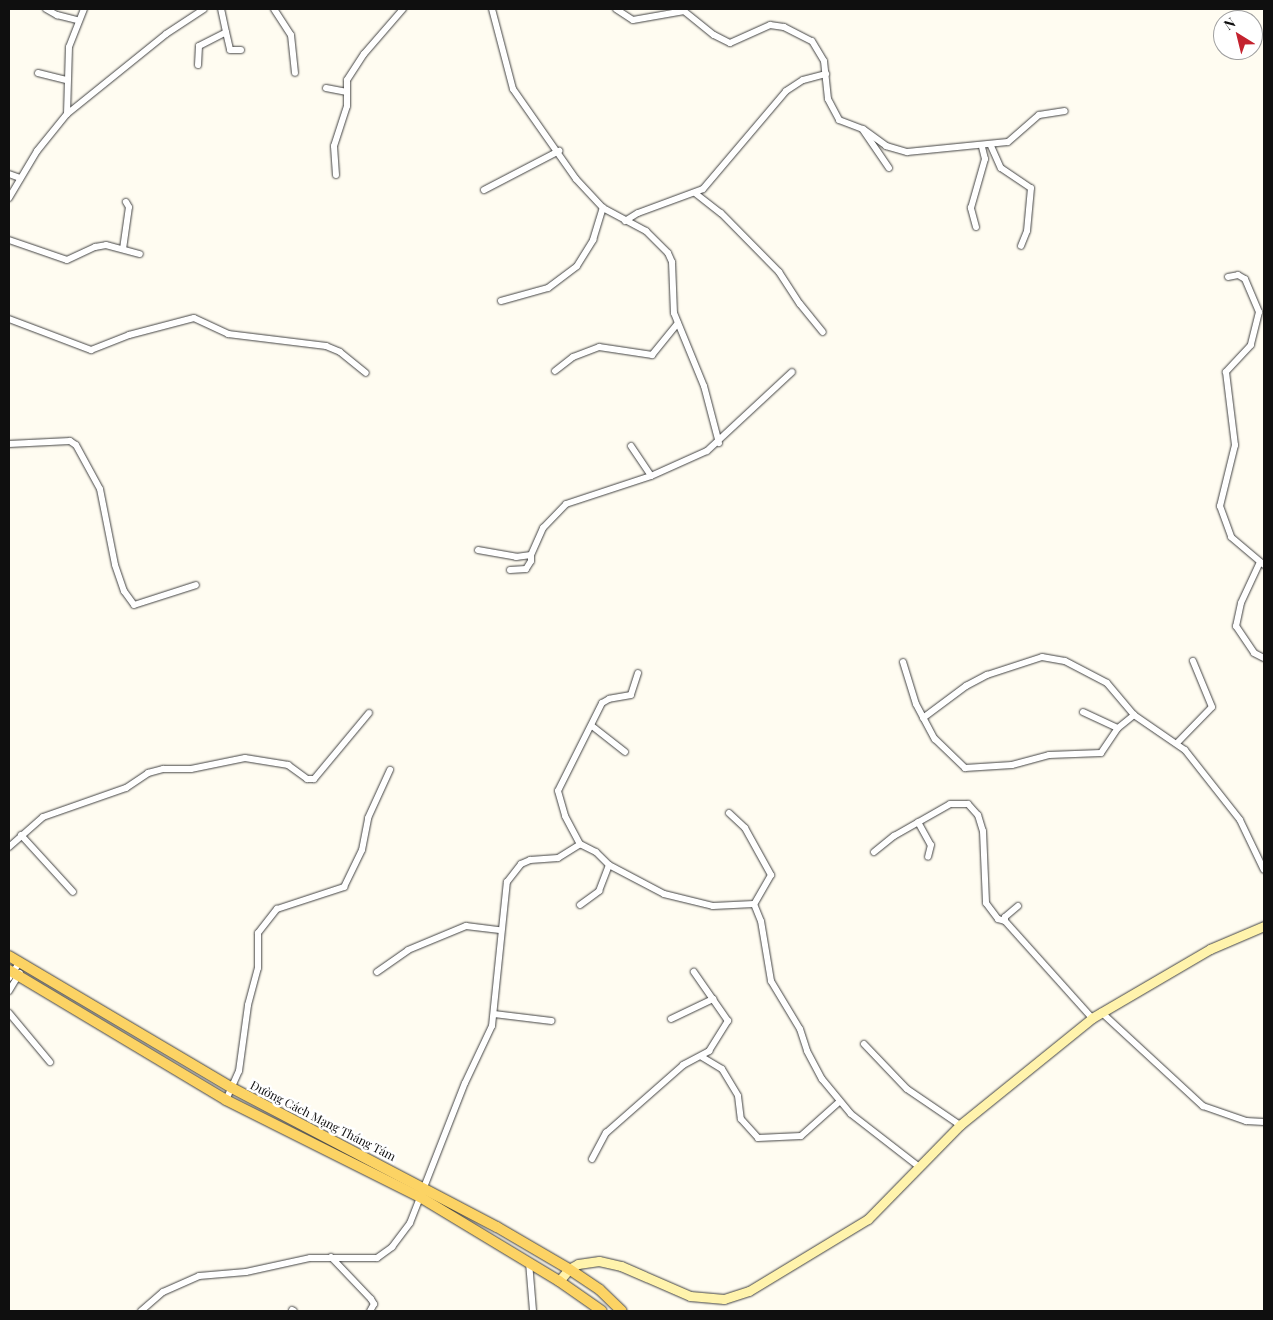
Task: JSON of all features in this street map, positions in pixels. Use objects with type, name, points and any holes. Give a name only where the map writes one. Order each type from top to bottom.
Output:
[{"type":"main road","points":[[559,1281],[569,1269],[578,1264],[599,1261],[621,1266],[690,1296],[732,1297],[749,1291],[856,1227],[891,1198],[918,1166],[960,1125],[1092,1018],[1210,949],[1264,926]]},
{"type":"main road","name":"Đường Cách Mạng Tháng Tám","points":[[9,956],[232,1088],[424,1186],[569,1269],[600,1290],[622,1311]]},
{"type":"main road","name":"Đường Cách Mạng Tháng Tám","points":[[12,974],[226,1100],[420,1197],[529,1262],[602,1311]]},
{"type":"main road","points":[[147,1054],[154,1042]]},
{"type":"street","points":[[46,9],[57,15],[77,20]]},
{"type":"street","points":[[67,114],[66,80],[69,47],[77,20],[84,9]]},
{"type":"street","points":[[9,198],[20,178],[67,114],[166,34],[204,9]]},
{"type":"street","points":[[221,9],[230,50],[241,50]]},
{"type":"street","points":[[274,9],[291,34],[295,73]]},
{"type":"street","points":[[336,174],[334,146],[345,115],[346,92],[351,71],[402,9]]},
{"type":"street","points":[[492,9],[510,84],[560,151],[576,179],[603,208],[625,222],[646,231],[668,253],[672,262],[673,306],[704,386],[719,443]]},
{"type":"street","points":[[616,9],[633,20],[684,11],[714,35],[730,43],[770,24],[784,27],[816,45],[826,74],[828,99],[834,114],[845,124],[863,129],[886,146],[907,152],[991,146],[1014,140],[1039,115],[1065,111]]},
{"type":"street","points":[[198,66],[199,46],[226,32]]},
{"type":"street","points":[[38,73],[66,80]]},
{"type":"street","points":[[625,222],[670,199],[695,193],[703,189],[786,91],[803,80],[826,74]]},
{"type":"street","points":[[326,88],[346,92]]},
{"type":"street","points":[[863,129],[889,168]]},
{"type":"street","points":[[991,146],[1000,168],[1031,188],[1027,231],[1021,246]]},
{"type":"street","points":[[976,227],[971,208],[985,159],[982,147]]},
{"type":"street","points":[[484,190],[560,151]]},
{"type":"street","points":[[9,174],[20,178]]},
{"type":"street","points":[[695,193],[721,213],[779,272],[800,304],[823,332]]},
{"type":"street","points":[[123,248],[129,207],[126,202]]},
{"type":"street","points":[[501,301],[530,294],[563,278],[577,266],[593,240],[603,208]]},
{"type":"street","points":[[9,240],[67,260],[96,247],[123,248],[140,254]]},
{"type":"street","points":[[1228,277],[1238,275],[1245,278],[1262,313],[1251,345],[1226,372],[1235,445],[1220,506],[1230,537],[1262,564],[1241,603],[1236,626],[1254,653],[1264,658]]},
{"type":"street","points":[[9,319],[91,350],[129,335],[194,318],[228,334],[326,346],[340,352],[366,373]]},
{"type":"street","points":[[555,371],[573,357],[599,347],[652,355],[678,323]]},
{"type":"street","points":[[510,570],[526,569],[531,561],[531,555],[543,528],[566,504],[652,476],[719,443],[792,372]]},
{"type":"street","points":[[9,444],[70,441],[76,445],[100,490],[115,565],[124,591],[134,605],[196,585]]},
{"type":"street","points":[[631,446],[652,476]]},
{"type":"street","points":[[478,550],[516,557],[531,555]]},
{"type":"street","points":[[923,718],[966,686],[986,675],[1050,657],[1107,682],[1134,715],[1177,743],[1240,820],[1264,870]]},
{"type":"street","points":[[903,662],[923,718],[941,748],[958,765],[973,770],[1012,765],[1049,755],[1101,753],[1118,728],[1134,715]]},
{"type":"street","points":[[1177,743],[1212,707],[1193,662]]},
{"type":"street","points":[[638,672],[631,695],[606,700],[558,791],[565,816],[580,844],[596,852],[609,865],[664,894],[713,906],[754,904]]},
{"type":"street","points":[[1083,712],[1118,728]]},
{"type":"street","points":[[9,846],[42,817],[126,788],[148,773],[163,769],[191,769],[245,758],[288,765],[307,779],[314,779],[369,713]]},
{"type":"street","points":[[592,726],[625,752]]},
{"type":"street","points":[[226,1100],[239,1071],[248,1005],[258,968],[258,933],[276,909],[344,887],[362,850],[368,818],[390,770]]},
{"type":"street","points":[[874,852],[918,822],[950,804],[959,802],[972,808],[981,820],[986,848],[986,902],[998,919],[1005,921],[1092,1018]]},
{"type":"street","points":[[729,813],[744,828],[771,875],[754,904]]},
{"type":"street","points":[[918,822],[932,845],[928,857]]},
{"type":"street","points":[[21,835],[73,892]]},
{"type":"street","points":[[141,1311],[163,1292],[199,1276],[246,1272],[310,1258],[368,1259],[386,1252],[404,1234],[494,1014],[500,930],[507,882],[512,872],[530,860],[558,858],[580,844]]},
{"type":"street","points":[[580,905],[599,891],[609,865]]},
{"type":"street","points":[[754,904],[761,921],[770,981],[800,1029],[813,1064],[839,1102],[918,1166]]},
{"type":"street","points":[[1005,921],[1005,917],[1018,906]]},
{"type":"street","points":[[377,972],[408,950],[466,926],[500,930]]},
{"type":"street","points":[[9,991],[12,974],[22,965]]},
{"type":"street","points":[[592,1159],[606,1133],[683,1065],[702,1057],[728,1021],[694,972]]},
{"type":"street","points":[[671,1019],[713,999]]},
{"type":"street","points":[[1101,1012],[1202,1106],[1246,1121],[1264,1122]]},
{"type":"street","points":[[9,1013],[50,1062]]},
{"type":"street","points":[[494,1014],[552,1021]]},
{"type":"street","points":[[864,1044],[907,1089],[960,1125]]},
{"type":"street","points":[[702,1057],[722,1069],[738,1096],[741,1119],[758,1138],[800,1136],[839,1102]]},
{"type":"street","points":[[331,1257],[372,1299],[374,1304],[370,1311]]},
{"type":"street","points":[[529,1262],[533,1311]]}]
